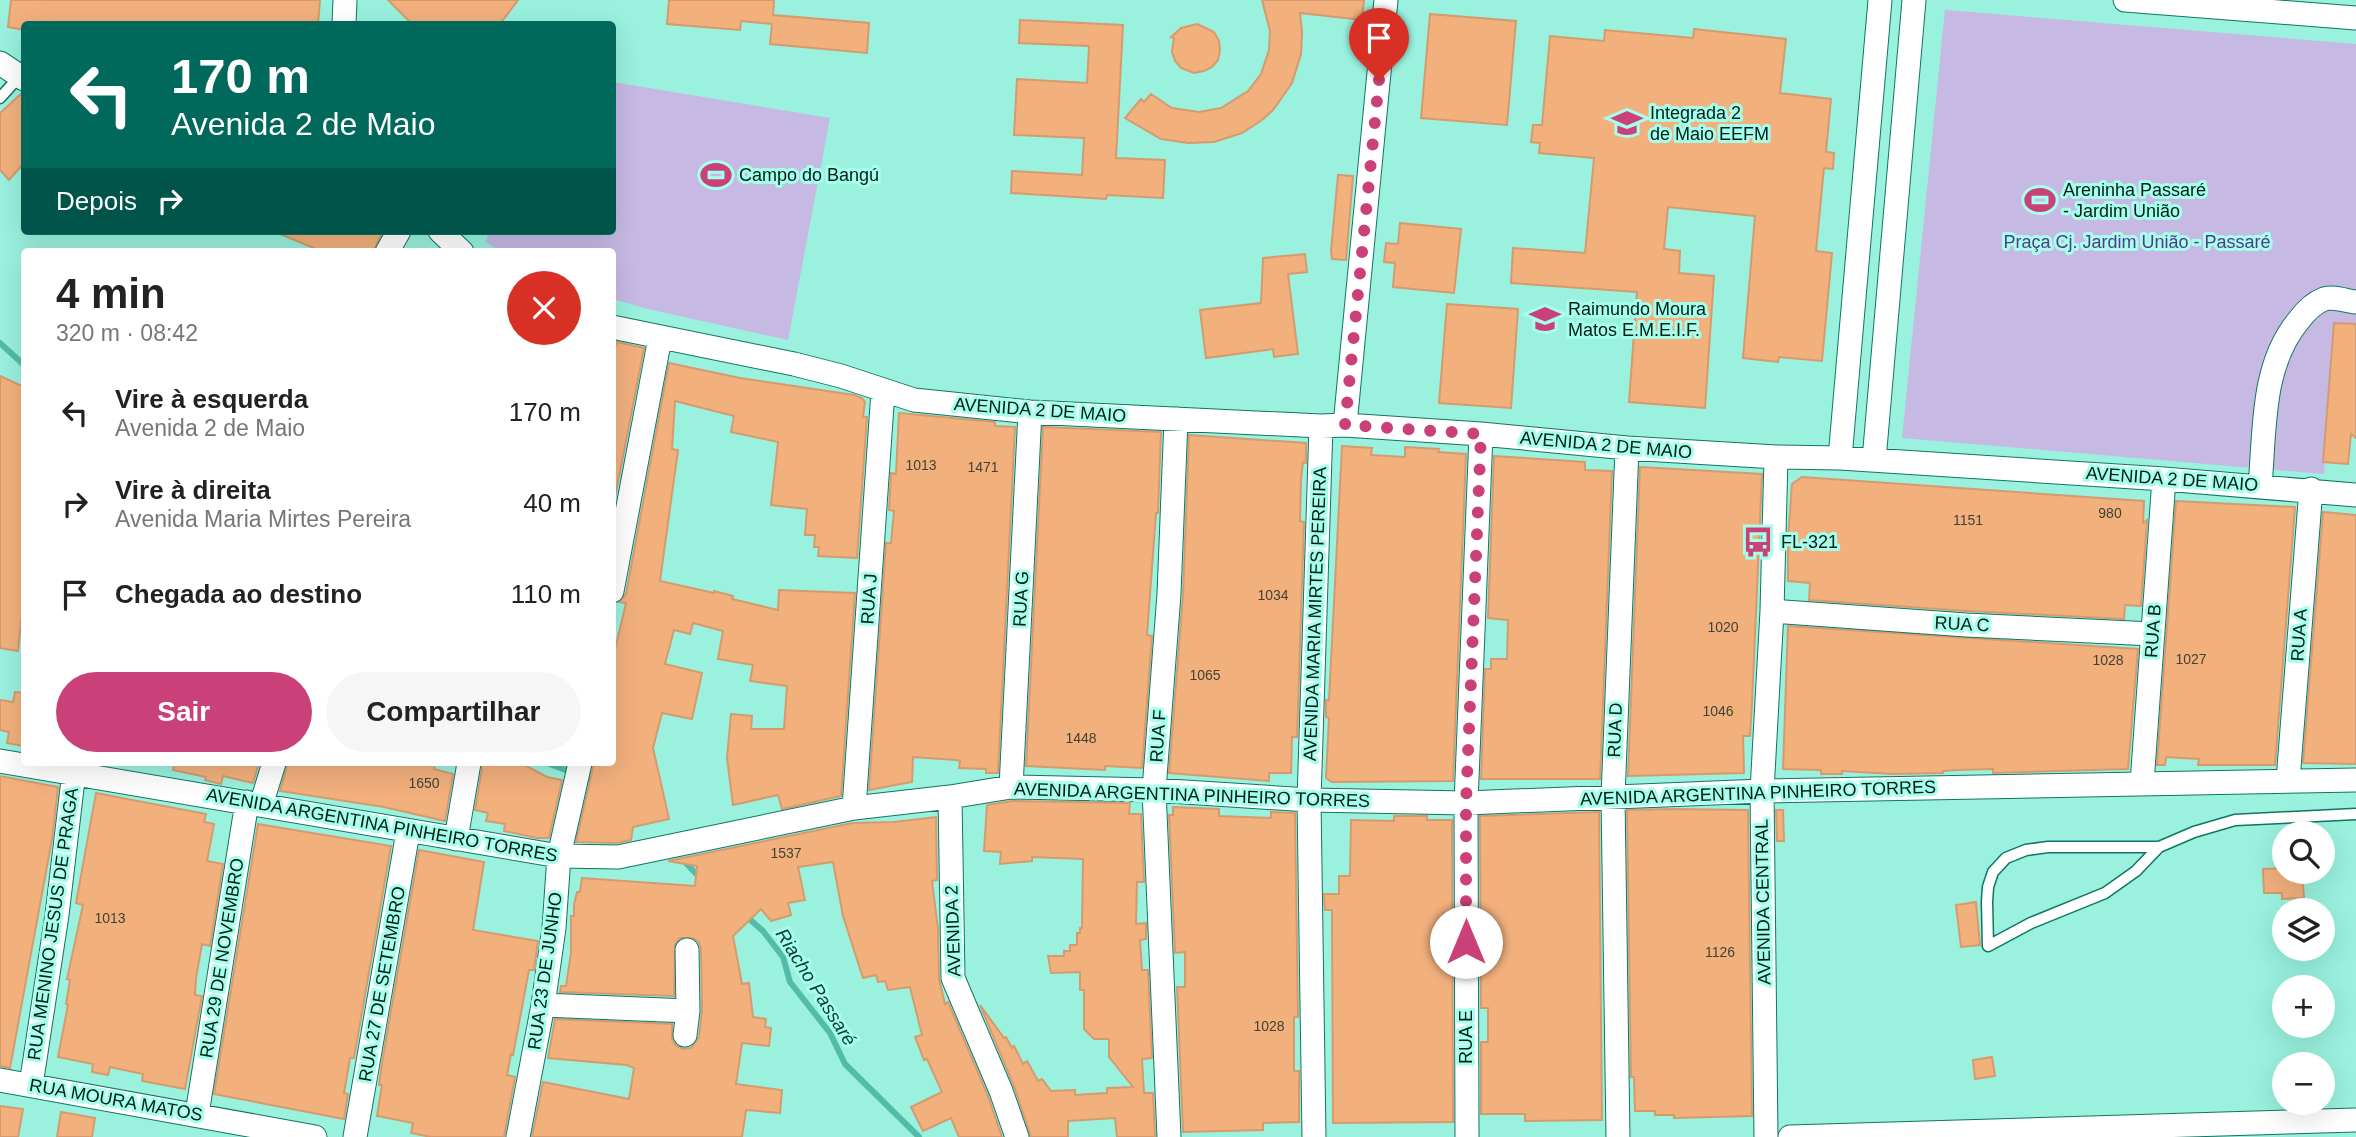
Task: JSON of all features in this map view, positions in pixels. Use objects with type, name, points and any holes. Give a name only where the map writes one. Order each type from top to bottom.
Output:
[{"type":"street","points":[[344,21],[345,0]]},
{"type":"street","points":[[1345,425],[1387,0]]},
{"type":"street","points":[[1840,458],[1880,0]]},
{"type":"street","points":[[1874,460],[1914,0]]},
{"type":"street","points":[[2125,0],[2192,2],[2356,18]]},
{"type":"street","points":[[0,63],[21,77]]},
{"type":"street","points":[[1875,64],[1909,68]]},
{"type":"street","points":[[1864,183],[1898,188]]},
{"type":"street","points":[[444,235],[456,248]]},
{"type":"street","points":[[1856,271],[1890,275]]},
{"type":"street","points":[[2260,486],[2270,387],[2279,348],[2303,314],[2318,303],[2332,298],[2356,302]]},
{"type":"street","name":"AVENIDA 2 DE MAIO","points":[[616,328],[794,364],[914,400],[1030,412],[1345,425],[1627,448],[2164,478],[2356,495]]},
{"type":"street","points":[[616,571],[660,338]]},
{"type":"street","points":[[1846,383],[1880,388]]},
{"type":"street","name":"RUA J","points":[[854,808],[883,391]]},
{"type":"street","name":"RUA G","points":[[1011,787],[1030,412]]},
{"type":"street","name":"RUA F","points":[[1169,1137],[1154,790],[1169,594],[1176,419]]},
{"type":"street","name":"AVENIDA MARIA MIRTES PEREIRA","points":[[1314,1137],[1309,800],[1321,426]]},
{"type":"street","name":"RUA E","points":[[1467,1137],[1466,803],[1481,434]]},
{"type":"street","name":"RUA D","points":[[1618,1137],[1613,797],[1627,448]]},
{"type":"street","name":"AVENIDA CENTRAL","points":[[1766,1137],[1762,791],[1772,611],[1776,457]]},
{"type":"street","name":"RUA B","points":[[2143,783],[2164,478]]},
{"type":"street","name":"RUA A","points":[[2288,780],[2311,489]]},
{"type":"street","name":"RUA C","points":[[1772,611],[1966,625],[2153,634]]},
{"type":"street","name":"AVENIDA ARGENTINA PINHEIRO TORRES","points":[[0,761],[21,763]]},
{"type":"street","name":"AVENIDA ARGENTINA PINHEIRO TORRES","points":[[53,766],[408,832],[559,856],[618,857],[854,808],[1011,787],[1154,790],[1309,800],[1466,803],[1762,791],[2356,780]]},
{"type":"street","name":"RUA 29 DE NOVEMBRO","points":[[197,1114],[254,804],[273,766]]},
{"type":"street","points":[[456,839],[468,766]]},
{"type":"street","name":"RUA 23 DE JUNHO","points":[[518,1137],[543,1005],[554,928],[559,856],[579,766]]},
{"type":"street","name":"RUA MENINO JESUS DE PRAGA","points":[[31,1085],[57,915],[74,768]]},
{"type":"street","name":"AVENIDA 2","points":[[950,797],[953,978],[1001,1091],[1017,1137]]},
{"type":"street","name":"RUA 27 DE SETEMBRO","points":[[355,1137],[408,832]]},
{"type":"street","points":[[685,1035],[688,1011],[687,950]]},
{"type":"street","points":[[543,1005],[688,1011]]},
{"type":"street","name":"RUA MOURA MATOS","points":[[0,1080],[315,1137]]},
{"type":"street","points":[[1790,1137],[2075,1132],[2356,1120]]},
{"type":"lane","points":[[0,98],[21,79]]},
{"type":"lane","points":[[2159,846],[2136,871],[2105,893],[2031,923],[1988,946],[1988,887],[1993,872],[2006,858],[2026,850],[2048,846],[2159,846],[2235,820],[2356,814]]},
{"type":"green space","name":"Praça Cj. Jardim União - Passaré","points":[[1945,10],[2356,44],[2356,323],[2337,323],[2324,474],[1902,438]]},
{"type":"green space","name":"Campo do Bangú","points":[[616,82],[830,118],[788,340],[616,300],[616,248],[495,248],[486,242],[488,235],[616,235]]},
{"type":"building","points":[[11,0],[320,0],[318,21],[21,21],[21,29],[8,27]]},
{"type":"building","points":[[388,0],[518,0],[502,21],[409,21]]},
{"type":"building","points":[[669,0],[774,0],[773,15],[869,23],[867,53],[770,44],[772,24],[741,21],[740,30],[667,24]]},
{"type":"building","points":[[1262,0],[1364,0],[1362,20],[1300,13],[1301,54],[1292,83],[1273,110],[1242,133],[1214,142],[1188,143],[1161,139],[1125,118],[1141,99],[1144,102],[1151,94],[1172,108],[1199,112],[1221,108],[1248,91],[1261,74],[1269,50],[1270,31]]},
{"type":"building","points":[[1430,14],[1516,21],[1507,125],[1421,118]]},
{"type":"building","points":[[1020,20],[1123,25],[1116,158],[1165,160],[1163,198],[1107,195],[1106,199],[1011,193],[1012,171],[1082,175],[1084,138],[1014,135],[1017,79],[1087,83],[1089,46],[1019,43]]},
{"type":"building","points":[[1197,24],[1214,32],[1220,50],[1218,60],[1212,67],[1194,73],[1181,68],[1175,61],[1172,52],[1174,38],[1171,37],[1181,28]]},
{"type":"building","points":[[1694,29],[1786,39],[1780,93],[1831,99],[1826,152],[1834,153],[1833,169],[1824,168],[1816,251],[1832,253],[1822,361],[1779,357],[1778,362],[1743,358],[1755,216],[1668,207],[1664,249],[1680,251],[1679,273],[1714,276],[1705,408],[1629,402],[1637,292],[1511,283],[1513,248],[1585,253],[1594,158],[1539,153],[1540,143],[1531,142],[1533,125],[1542,125],[1550,36],[1604,41],[1605,30],[1693,38]]},
{"type":"building","points":[[21,94],[21,166],[9,180],[0,170],[0,113]]},
{"type":"building","points":[[1338,175],[1353,176],[1346,260],[1332,259],[1331,251]]},
{"type":"building","points":[[1400,223],[1461,229],[1454,293],[1393,287],[1395,263],[1384,262],[1386,243],[1398,244]]},
{"type":"building","points":[[283,235],[381,235],[375,248],[313,248]]},
{"type":"building","points":[[1305,254],[1307,272],[1288,274],[1298,354],[1274,357],[1273,349],[1206,358],[1200,310],[1261,303],[1263,258]]},
{"type":"building","points":[[1447,304],[1518,309],[1511,408],[1439,403]]},
{"type":"building","points":[[2334,323],[2356,324],[2356,438],[2351,434],[2348,464],[2323,462]]},
{"type":"building","points":[[617,342],[644,348],[616,492]]},
{"type":"building","points":[[669,363],[862,398],[865,402],[863,417],[867,417],[857,558],[818,556],[819,547],[814,547],[815,535],[805,535],[807,509],[771,505],[778,442],[731,432],[734,416],[675,401],[672,449],[678,450],[660,581],[714,591],[733,596],[732,599],[778,610],[779,590],[855,593],[841,796],[782,809],[778,795],[733,805],[727,758],[731,714],[752,716],[751,729],[784,729],[787,686],[750,681],[753,665],[718,659],[723,631],[693,623],[690,634],[674,630],[665,664],[702,673],[692,719],[662,713],[653,748],[669,819],[633,827],[631,840],[617,843],[576,842],[593,766],[616,766],[616,645],[626,603],[619,602],[626,594]]},
{"type":"building","points":[[0,376],[21,386],[21,622],[18,651],[0,648]]},
{"type":"building","points":[[899,413],[995,422],[995,426],[1015,427],[998,773],[986,773],[986,769],[959,768],[960,761],[956,760],[913,757],[912,782],[869,790],[886,543],[891,543],[894,511],[889,510],[891,473],[896,474]]},
{"type":"building","points":[[1043,427],[1161,432],[1158,513],[1147,635],[1152,636],[1142,768],[1105,766],[1105,770],[1026,766]]},
{"type":"building","points":[[1189,435],[1306,443],[1306,463],[1303,462],[1301,480],[1300,521],[1304,522],[1297,737],[1292,737],[1291,773],[1269,773],[1269,781],[1169,773],[1183,595]]},
{"type":"building","points":[[1342,446],[1372,448],[1371,455],[1405,457],[1405,447],[1466,454],[1453,781],[1332,782],[1326,778],[1329,718],[1326,717],[1326,700],[1329,700]]},
{"type":"building","points":[[1494,456],[1585,462],[1585,470],[1612,471],[1600,779],[1481,779],[1485,669],[1491,669],[1491,659],[1507,659],[1508,620],[1488,618]]},
{"type":"building","points":[[1640,467],[1762,474],[1752,704],[1750,736],[1743,736],[1744,773],[1628,776]]},
{"type":"building","points":[[1802,477],[2144,501],[2143,523],[2147,520],[2141,606],[2125,605],[2124,619],[1809,600],[1810,583],[1788,581],[1792,484]]},
{"type":"building","points":[[2176,501],[2295,507],[2275,765],[2198,765],[2199,759],[2166,757],[2165,765],[2157,765]]},
{"type":"building","points":[[2323,512],[2356,515],[2356,764],[2303,763]]},
{"type":"building","points":[[1788,626],[2138,649],[2128,769],[1993,773],[1993,769],[1892,774],[1842,771],[1842,774],[1821,774],[1821,770],[1783,769]]},
{"type":"building","points":[[15,692],[21,693],[21,745],[7,743],[9,732],[0,730],[0,700],[13,702]]},
{"type":"building","points":[[174,766],[258,766],[253,783],[223,776],[221,784],[205,780],[206,777],[173,770]]},
{"type":"building","points":[[287,766],[434,766],[434,769],[453,774],[445,821],[384,807],[280,791]]},
{"type":"building","points":[[482,766],[527,766],[547,777],[562,780],[549,838],[504,831],[505,824],[486,821],[488,813],[475,810]]},
{"type":"building","points":[[0,776],[58,787],[52,839],[10,1068],[0,1066]]},
{"type":"building","points":[[96,793],[206,814],[204,822],[214,824],[207,861],[223,864],[210,946],[202,944],[196,978],[195,995],[202,996],[185,1089],[142,1081],[143,1074],[110,1067],[108,1075],[92,1072],[93,1064],[58,1057],[68,1005],[70,980],[67,979],[83,905],[76,903]]},
{"type":"building","points":[[1012,801],[1130,803],[1129,814],[1141,814],[1144,882],[1137,882],[1136,924],[1146,923],[1146,939],[1140,940],[1142,970],[1148,970],[1152,1058],[1142,1059],[1144,1093],[1153,1093],[1155,1137],[1117,1137],[1115,1118],[1068,1121],[1068,1137],[1031,1137],[1014,1086],[980,1005],[1012,1048],[1014,1046],[1023,1064],[1027,1061],[1038,1081],[1042,1079],[1051,1091],[1075,1090],[1075,1095],[1107,1093],[1107,1088],[1133,1087],[1109,1057],[1109,1039],[1094,1039],[1084,1029],[1084,990],[1080,990],[1080,972],[1051,973],[1048,956],[1064,956],[1064,951],[1070,951],[1070,945],[1077,945],[1077,933],[1080,933],[1082,928],[1083,859],[1032,857],[1032,861],[1000,864],[1001,852],[984,851],[987,805]]},
{"type":"building","points":[[1173,807],[1219,809],[1219,816],[1271,818],[1271,812],[1295,813],[1298,1017],[1294,1017],[1294,1071],[1299,1071],[1299,1122],[1263,1123],[1263,1130],[1183,1132],[1177,987],[1185,987],[1185,952],[1175,953],[1169,815],[1173,815]]},
{"type":"building","points":[[1627,810],[1748,810],[1752,1116],[1674,1118],[1674,1115],[1655,1115],[1655,1111],[1635,1111],[1634,1077],[1631,1077]]},
{"type":"building","points":[[1776,810],[1783,810],[1784,841],[1777,841]]},
{"type":"building","points":[[1599,812],[1602,1120],[1525,1121],[1525,1114],[1481,1114],[1481,1042],[1488,1042],[1488,1008],[1481,1008],[1480,816]]},
{"type":"building","points":[[1394,816],[1427,816],[1427,820],[1452,820],[1453,1122],[1333,1123],[1332,910],[1325,910],[1324,894],[1339,894],[1339,876],[1350,876],[1351,820],[1394,821]]},
{"type":"building","points":[[936,817],[937,880],[932,881],[938,929],[939,979],[945,1004],[948,1002],[988,1096],[1002,1137],[959,1137],[951,1118],[923,1131],[911,1107],[942,1092],[915,1037],[922,1035],[910,987],[888,990],[885,981],[878,982],[876,975],[863,978],[843,916],[833,862],[798,867],[805,900],[788,903],[791,915],[771,921],[761,909],[733,936],[742,984],[749,983],[753,1017],[766,1019],[765,1027],[771,1028],[769,1046],[742,1043],[736,1084],[782,1090],[780,1113],[746,1110],[742,1137],[532,1137],[543,1082],[629,1099],[634,1068],[627,1065],[548,1058],[555,1019],[672,1024],[672,1040],[676,1046],[683,1049],[691,1048],[699,1037],[702,1011],[701,950],[699,942],[693,938],[680,938],[675,944],[674,996],[560,992],[561,986],[566,986],[571,953],[571,916],[574,916],[574,904],[577,892],[580,892],[582,878],[695,886],[697,866],[668,861],[852,823]]},
{"type":"building","points":[[258,824],[391,846],[354,1058],[350,1058],[344,1093],[348,1094],[344,1119],[214,1094]]},
{"type":"building","points":[[419,850],[484,862],[473,930],[538,941],[534,970],[529,970],[507,1075],[515,1077],[504,1137],[431,1137],[411,1133],[413,1123],[377,1116],[382,1063]]},
{"type":"building","points":[[2263,869],[2272,869],[2272,884],[2303,884],[2304,898],[2282,898],[2282,893],[2264,893]]},
{"type":"building","points":[[1976,902],[1980,945],[1961,947],[1956,905]]},
{"type":"building","points":[[1992,1057],[1995,1076],[1975,1079],[1973,1060]]},
{"type":"building","points":[[0,1106],[23,1109],[18,1137],[0,1137]]},
{"type":"building","points":[[61,1112],[95,1118],[92,1137],[57,1137]]},
{"type":"waterway","name":"Riacho Passaré","points":[[0,343],[21,362]]},
{"type":"waterway","name":"Riacho Passaré","points":[[555,766],[597,782]]},
{"type":"waterway","name":"Riacho Passaré","points":[[683,860],[702,880]]},
{"type":"waterway","name":"Riacho Passaré","points":[[746,916],[763,931],[783,957],[790,982],[830,1033],[845,1064],[919,1137]]},
{"type":"place","name":"Integrada 2 de Maio EEFM","points":[[1627,123]]},
{"type":"place","name":"Campo do Bangú","points":[[716,175]]},
{"type":"place","name":"Areninha Passaré - Jardim União","points":[[2040,200]]},
{"type":"place","name":"Raimundo Moura Matos E.M.E.I.F.","points":[[1545,319]]},
{"type":"place","name":"FL-321","points":[[1758,542]]},
{"type":"route","points":[[1379,80],[1345,425],[1481,434],[1466,803],[1466,942]]}]
